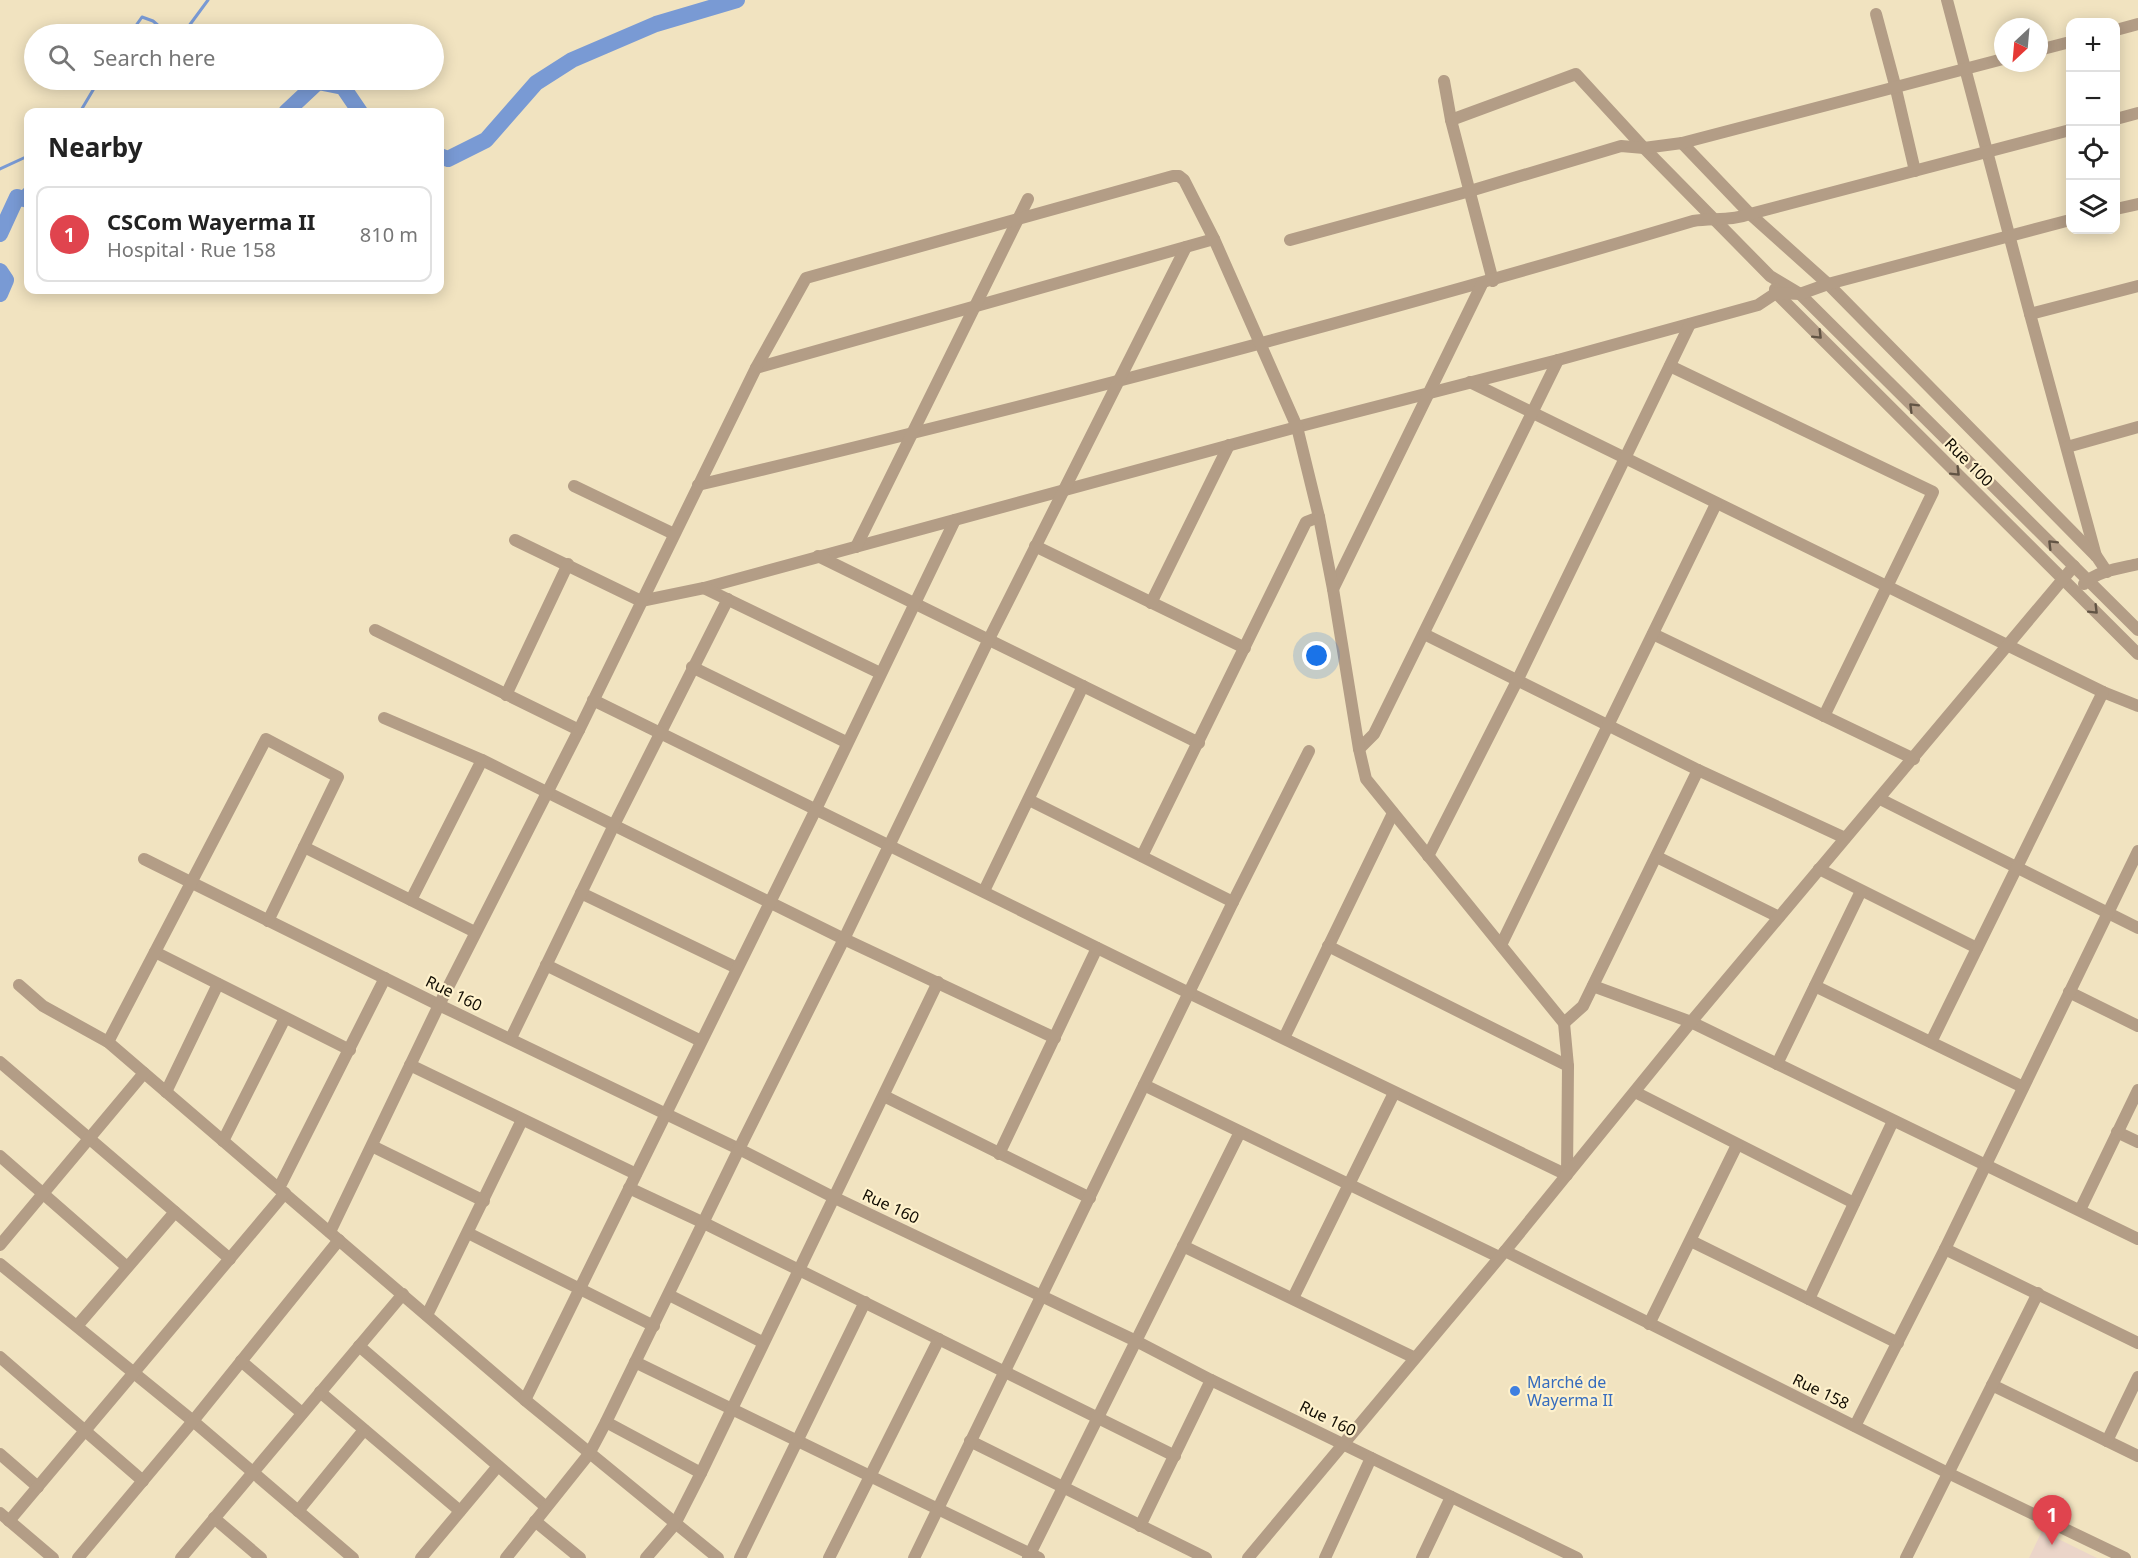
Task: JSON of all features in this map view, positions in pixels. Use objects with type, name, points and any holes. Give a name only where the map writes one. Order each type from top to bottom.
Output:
[{"type":"street","points":[[1947,0],[2097,557]]},
{"type":"street","points":[[1876,14],[1915,171]]},
{"type":"street","points":[[2120,29],[2138,24]]},
{"type":"street","points":[[2048,48],[2066,43]]},
{"type":"street","points":[[1290,240],[1470,191],[1621,146],[1644,148],[1682,142],[1895,85],[1994,61]]},
{"type":"street","points":[[1451,120],[1576,74],[1644,148],[1770,276],[1800,294],[2138,630]]},
{"type":"street","points":[[1333,588],[1427,393],[1488,282],[1470,191],[1451,120],[1444,81]]},
{"type":"street","points":[[2120,118],[2138,113]]},
{"type":"street","points":[[698,485],[910,435],[1261,344],[1488,282],[1693,221],[1739,218],[2066,131]]},
{"type":"street","points":[[1682,142],[1750,214],[1828,284],[2097,557],[2107,572]]},
{"type":"street","points":[[78,1558],[241,1361],[335,1236],[372,1146],[439,1005],[579,730],[756,368],[806,278],[1179,176],[1184,180],[1214,239],[1296,426],[1319,517],[1366,779],[1564,1023],[1568,1066],[1567,1175]]},
{"type":"street","points":[[856,547],[1028,199]]},
{"type":"street","points":[[2120,208],[2138,204]]},
{"type":"street","points":[[515,540],[641,601],[704,588],[1296,426],[1558,360],[1758,305],[1776,293],[1800,294],[1828,284],[2066,221]]},
{"type":"street","points":[[756,368],[1214,239]]},
{"type":"street","points":[[506,1558],[590,1454],[844,939],[988,639],[1186,247]]},
{"type":"street","points":[[1770,276],[1776,293]]},
{"type":"street","points":[[2030,314],[2138,286]]},
{"type":"street","name":"Rue 100","points":[[1776,293],[2138,654]]},
{"type":"street","points":[[1428,856],[1517,681],[1690,324]]},
{"type":"street","points":[[1359,749],[1374,735],[1558,360]]},
{"type":"street","points":[[1670,366],[1933,492],[1824,716]]},
{"type":"street","points":[[1470,382],[2103,692],[2138,706]]},
{"type":"street","points":[[2067,447],[2138,427]]},
{"type":"street","points":[[1151,603],[1229,445]]},
{"type":"street","points":[[574,486],[674,534]]},
{"type":"street","points":[[1501,945],[1716,504]]},
{"type":"street","points":[[1142,856],[1306,522],[1319,517]]},
{"type":"street","points":[[525,1400],[769,900],[816,809],[846,742],[955,520]]},
{"type":"street","points":[[1035,546],[1245,648]]},
{"type":"street","points":[[818,556],[1198,744]]},
{"type":"street","points":[[506,695],[568,564]]},
{"type":"street","points":[[2076,592],[2087,580],[2138,564]]},
{"type":"street","points":[[1248,1558],[1502,1254],[1691,1022],[2074,566]]},
{"type":"street","points":[[704,588],[880,673]]},
{"type":"street","points":[[511,1038],[580,893],[728,599]]},
{"type":"street","points":[[375,630],[579,730]]},
{"type":"street","points":[[1424,634],[1698,770],[1845,838]]},
{"type":"street","points":[[1653,634],[1914,759]]},
{"type":"street","points":[[692,667],[846,742]]},
{"type":"street","points":[[984,891],[1083,686]]},
{"type":"street","points":[[1931,1042],[2103,692]]},
{"type":"street","points":[[593,700],[1394,1093],[1567,1175]]},
{"type":"street","points":[[384,718],[482,760],[844,939],[1055,1038]]},
{"type":"street","points":[[108,1042],[266,739],[338,777],[268,921]]},
{"type":"street","points":[[914,1558],[1233,902],[1309,751]]},
{"type":"street","points":[[411,900],[482,760]]},
{"type":"street","points":[[1564,1023],[1583,1006],[1698,770]]},
{"type":"street","points":[[1880,799],[2138,928]]},
{"type":"street","points":[[1029,800],[1233,902]]},
{"type":"street","points":[[1284,1038],[1393,813]]},
{"type":"street","points":[[304,847],[475,932]]},
{"type":"street","points":[[1855,1426],[1945,1250],[2138,851]]},
{"type":"street","points":[[1657,857],[1779,917]]},
{"type":"street","name":"Rue 160","points":[[144,859],[439,1005],[739,1149],[833,1197],[1136,1341],[1211,1380],[1577,1558]]},
{"type":"street","points":[[1819,869],[1977,948]]},
{"type":"street","points":[[1777,1064],[1862,891]]},
{"type":"street","points":[[580,893],[737,969]]},
{"type":"street","points":[[1328,946],[1568,1066]]},
{"type":"street","points":[[999,1154],[1097,948]]},
{"type":"street","points":[[155,952],[350,1050]]},
{"type":"street","points":[[546,965],[700,1041]]},
{"type":"street","points":[[53,1558],[4,1517],[38,1487],[230,1259],[282,1191],[385,978]]},
{"type":"street","points":[[645,1558],[675,1524],[701,1473],[762,1342],[938,982]]},
{"type":"street","points":[[19,984],[43,1006],[108,1042],[525,1400],[718,1558]]},
{"type":"street","points":[[166,1092],[218,984]]},
{"type":"street","points":[[1593,986],[1691,1022],[2138,1239]]},
{"type":"street","points":[[1815,986],[2023,1087]]},
{"type":"street","points":[[2069,992],[2138,1026]]},
{"type":"street","points":[[223,1141],[285,1018]]},
{"type":"street","points":[[0,1062],[230,1259]]},
{"type":"street","points":[[410,1065],[636,1174]]},
{"type":"street","points":[[0,1245],[144,1073]]},
{"type":"street","name":"Rue 158","points":[[1144,1085],[1349,1185],[1649,1324],[1948,1473],[2125,1558]]},
{"type":"street","points":[[2080,1210],[2138,1090]]},
{"type":"street","points":[[1635,1092],[1854,1203]]},
{"type":"street","points":[[1293,1298],[1394,1093]]},
{"type":"street","points":[[884,1096],[1090,1198]]},
{"type":"street","points":[[428,1315],[522,1120]]},
{"type":"street","points":[[1809,1299],[1893,1121]]},
{"type":"street","points":[[635,1362],[938,1508],[1032,1557],[1063,1488],[1240,1132]]},
{"type":"street","points":[[2117,1132],[2138,1142]]},
{"type":"street","points":[[1649,1324],[1737,1145]]},
{"type":"street","points":[[372,1146],[484,1201]]},
{"type":"street","points":[[0,1156],[127,1267]]},
{"type":"street","points":[[629,1188],[1176,1456]]},
{"type":"street","points":[[77,1326],[175,1212]]},
{"type":"street","points":[[468,1233],[654,1326]]},
{"type":"street","points":[[1691,1241],[1898,1343]]},
{"type":"street","points":[[1183,1246],[1415,1358]]},
{"type":"street","points":[[1945,1250],[2138,1343]]},
{"type":"street","points":[[0,1264],[193,1420],[352,1558]]},
{"type":"street","points":[[1906,1558],[2038,1293]]},
{"type":"street","points":[[181,1558],[403,1294]]},
{"type":"street","points":[[669,1295],[762,1342]]},
{"type":"street","points":[[740,1558],[865,1302]]},
{"type":"street","points":[[829,1558],[939,1339]]},
{"type":"street","points":[[359,1346],[546,1507]]},
{"type":"street","points":[[0,1357],[143,1481]]},
{"type":"street","points":[[241,1361],[302,1413]]},
{"type":"street","points":[[2107,1441],[2138,1377]]},
{"type":"street","points":[[1140,1526],[1211,1380]]},
{"type":"street","points":[[1992,1385],[2138,1456]]},
{"type":"street","points":[[320,1392],[460,1511]]},
{"type":"street","points":[[606,1422],[701,1473]]},
{"type":"street","points":[[298,1511],[364,1430]]},
{"type":"street","points":[[970,1442],[1206,1558]]},
{"type":"street","points":[[0,1454],[38,1487]]},
{"type":"street","points":[[1325,1558],[1371,1458]]},
{"type":"street","points":[[421,1558],[498,1466]]},
{"type":"street","points":[[1422,1558],[1451,1497]]},
{"type":"street","points":[[214,1518],[261,1558]]},
{"type":"street","points":[[535,1521],[580,1558]]},
{"type":"shaded area","points":[[2042,1531],[2097,1558],[2029,1558]]},
{"type":"waterway","points":[[190,24],[208,0]]},
{"type":"waterway","points":[[444,158],[448,159],[486,140],[536,83],[572,60],[656,24],[737,0]]},
{"type":"waterway","points":[[137,24],[142,17],[156,24]]},
{"type":"waterway","points":[[82,108],[93,90]]},
{"type":"waterway","points":[[290,108],[309,90]]},
{"type":"waterway","points":[[345,90],[357,108]]},
{"type":"waterway","points":[[0,169],[24,158]]},
{"type":"waterway","points":[[17,197],[24,190]]},
{"type":"waterway","points":[[0,234],[17,197],[24,199]]},
{"type":"waterway","points":[[0,271],[6,280],[0,294]]},
{"type":"place","name":"Marché de Wayerma II","points":[[1515,1391]]},
{"type":"place","name":"CSCom Wayerma II","points":[[2052,1545]]}]
